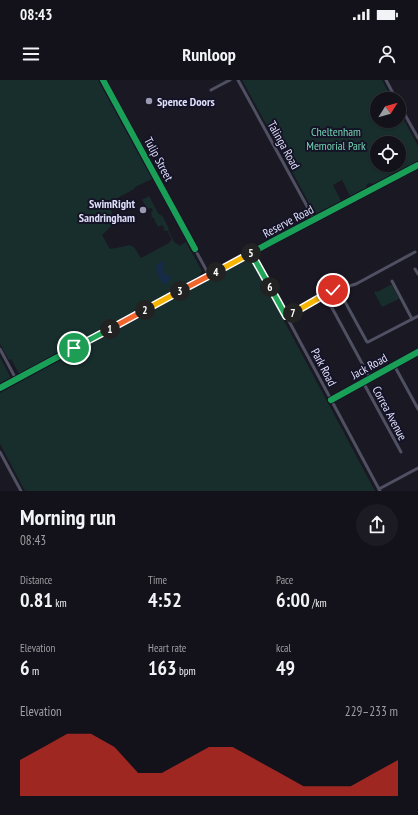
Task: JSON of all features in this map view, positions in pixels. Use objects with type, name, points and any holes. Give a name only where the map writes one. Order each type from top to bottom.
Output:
[{"type":"street","name":"Tulip Street","points":[[103,80],[209,275]]},
{"type":"street","points":[[211,90],[230,80]]},
{"type":"street","name":"Talinga Road","points":[[238,80],[314,219]]},
{"type":"street","points":[[386,80],[392,92]]},
{"type":"street","points":[[406,117],[418,138]]},
{"type":"street","name":"Reserve Road","points":[[0,388],[252,252],[418,165]]},
{"type":"street","name":"Park Road","points":[[252,252],[379,490]]},
{"type":"street","points":[[286,316],[338,289],[356,284],[416,252]]},
{"type":"street","points":[[415,269],[418,274]]},
{"type":"street","points":[[392,281],[412,319]]},
{"type":"street","points":[[338,289],[367,342],[418,316]]},
{"type":"street","points":[[325,295],[370,378]]},
{"type":"street","points":[[0,350],[16,379]]},
{"type":"street","name":"Jack Road","points":[[331,400],[418,352]]},
{"type":"street","points":[[394,365],[418,409]]},
{"type":"street","name":"Correa Avenue","points":[[363,382],[401,452]]},
{"type":"street","points":[[0,452],[21,491]]},
{"type":"street","points":[[379,490],[418,468]]},
{"type":"green space","points":[[0,80],[98,80],[152,179],[135,187],[109,203],[116,221],[102,235],[110,249],[131,245],[141,258],[169,243],[172,240],[167,230],[165,231],[163,229],[165,228],[162,225],[158,227],[153,217],[151,217],[153,210],[151,208],[148,209],[142,200],[149,196],[158,213],[163,217],[175,243],[179,246],[186,242],[202,271],[199,276],[19,374],[11,359],[9,360],[0,344]]},
{"type":"green space","name":"Cheltenham Memorial Park","points":[[242,80],[382,80],[388,92],[370,92],[370,128],[406,128],[406,124],[418,146],[418,161],[406,167],[406,136],[370,136],[370,172],[396,172],[373,184],[367,184],[366,188],[350,196],[342,180],[333,185],[341,201],[315,214]]},
{"type":"green space","points":[[250,257],[375,491],[25,491],[0,444],[0,393]]},
{"type":"green space","points":[[392,285],[399,299],[382,307],[374,292],[377,292]]},
{"type":"green space","points":[[0,357],[10,378],[0,383]]},
{"type":"water","points":[[163,261],[163,273],[171,277],[171,279],[164,285],[156,270],[157,264]]},
{"type":"cycle path","points":[[103,80],[195,249]]},
{"type":"cycle path","points":[[0,388],[418,165]]},
{"type":"cycle path","points":[[331,400],[418,352]]},
{"type":"place","name":"Spence Doors","points":[[149,101]]},
{"type":"place","name":"SwimRight Sandringham","points":[[143,210]]},
{"type":"route","points":[[74,348],[252,252],[286,316],[333,290]]}]
